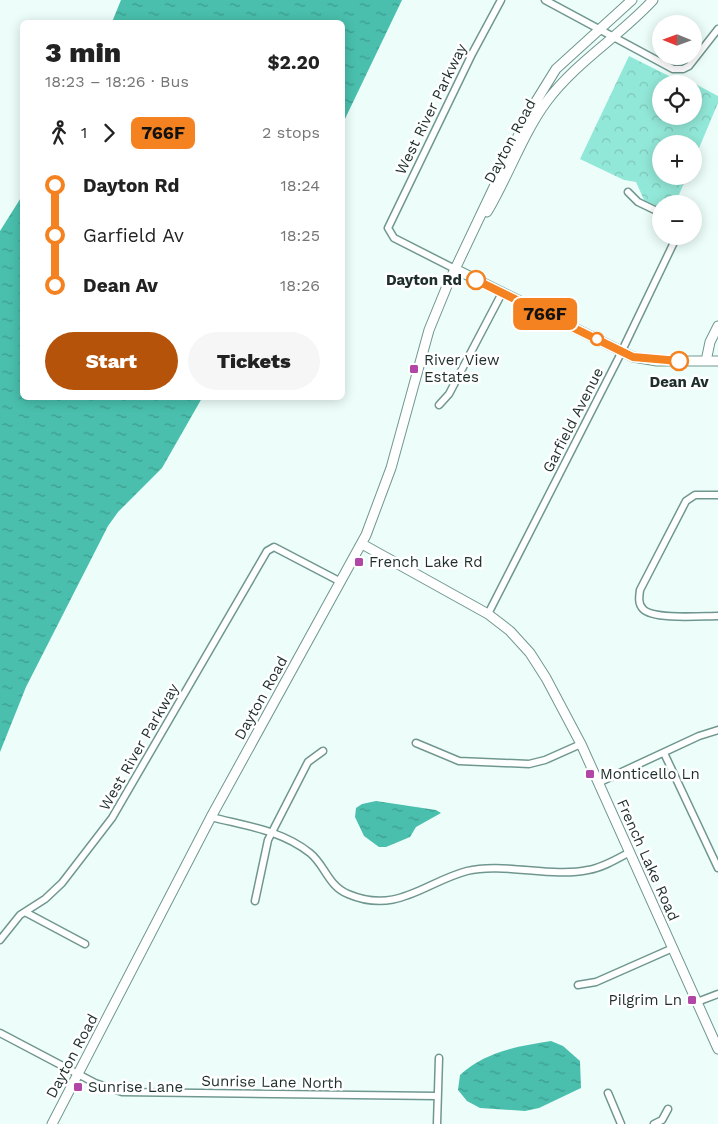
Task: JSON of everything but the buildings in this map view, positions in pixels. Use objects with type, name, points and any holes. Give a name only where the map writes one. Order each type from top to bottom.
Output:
[{"type":"main road","name":"Dayton Road","points":[[52,1124],[212,817],[362,544],[391,468],[429,330],[512,146],[540,93],[556,69],[632,0]]},
{"type":"main road","name":"Dayton Road","points":[[455,269],[548,100],[570,76],[615,37],[653,0]]},
{"type":"main road","points":[[455,269],[621,351],[645,360],[718,361]]},
{"type":"main road","points":[[706,361],[710,342],[718,326]]},
{"type":"main road","name":"French Lake Road","points":[[362,544],[488,614],[510,631],[530,652],[581,744],[718,1048]]},
{"type":"street","name":"West River Parkway","points":[[455,269],[394,238],[389,230],[391,219],[501,0]]},
{"type":"street","points":[[545,0],[673,69],[684,70],[690,66],[718,29]]},
{"type":"street","points":[[628,192],[638,202],[652,209]]},
{"type":"street","name":"Garfield Avenue","points":[[488,614],[673,245]]},
{"type":"street","points":[[439,405],[449,394],[502,293]]},
{"type":"street","points":[[718,495],[695,495],[686,501],[640,590],[639,601],[644,610],[656,615],[718,616]]},
{"type":"street","name":"West River Parkway","points":[[0,940],[13,922],[45,899],[62,883],[112,818],[267,551],[274,547],[341,582]]},
{"type":"street","points":[[598,783],[699,736],[718,730]]},
{"type":"street","points":[[416,743],[459,761],[528,764],[545,760],[581,744]]},
{"type":"street","points":[[255,901],[265,850],[272,832],[308,762],[323,751]]},
{"type":"street","points":[[664,753],[718,868]]},
{"type":"street","points":[[212,817],[264,828],[272,832],[311,854],[336,888],[346,894],[369,899],[401,898],[467,871],[589,870],[630,852]]},
{"type":"street","points":[[25,912],[85,944]]},
{"type":"street","points":[[578,985],[596,982],[673,948]]},
{"type":"street","points":[[697,1002],[718,994]]},
{"type":"street","name":"Sunrise Lane North","points":[[0,1033],[110,1089],[137,1093],[437,1096]]},
{"type":"street","points":[[437,1124],[439,1058]]},
{"type":"street","points":[[608,1093],[621,1124]]},
{"type":"street","points":[[654,1124],[662,1120],[668,1109]]},
{"type":"green space","points":[[629,56],[667,75],[652,75],[652,125],[702,125],[702,88],[718,96],[718,103],[702,141],[702,135],[652,135],[652,185],[683,185],[679,195],[652,195],[652,204],[644,200],[636,182],[624,180],[580,159]]},
{"type":"water","points":[[121,0],[402,0],[345,119],[345,20],[113,20]]},
{"type":"water","points":[[20,199],[20,400],[201,400],[162,468],[118,512],[108,526],[26,687],[0,752],[0,231]]},
{"type":"water","points":[[376,801],[436,810],[441,813],[416,827],[410,837],[386,847],[379,847],[364,836],[355,817],[356,808],[362,804]]},
{"type":"water","points":[[551,1041],[563,1046],[580,1061],[581,1088],[539,1108],[525,1111],[480,1108],[467,1101],[458,1090],[460,1075],[491,1055],[526,1045]]},
{"type":"bus line","name":"766F","points":[[476,280],[633,357],[645,360],[679,361]]},
{"type":"place","name":"Dayton Rd","points":[[476,280]]},
{"type":"place","name":"Dean Av","points":[[679,361]]},
{"type":"place","name":"River View Estates","points":[[414,369]]},
{"type":"place","name":"French Lake Rd","points":[[359,562]]},
{"type":"place","name":"Monticello Ln","points":[[590,774]]},
{"type":"place","name":"Pilgrim Ln","points":[[692,1000]]},
{"type":"place","name":"Sunrise Lane","points":[[78,1087]]}]
